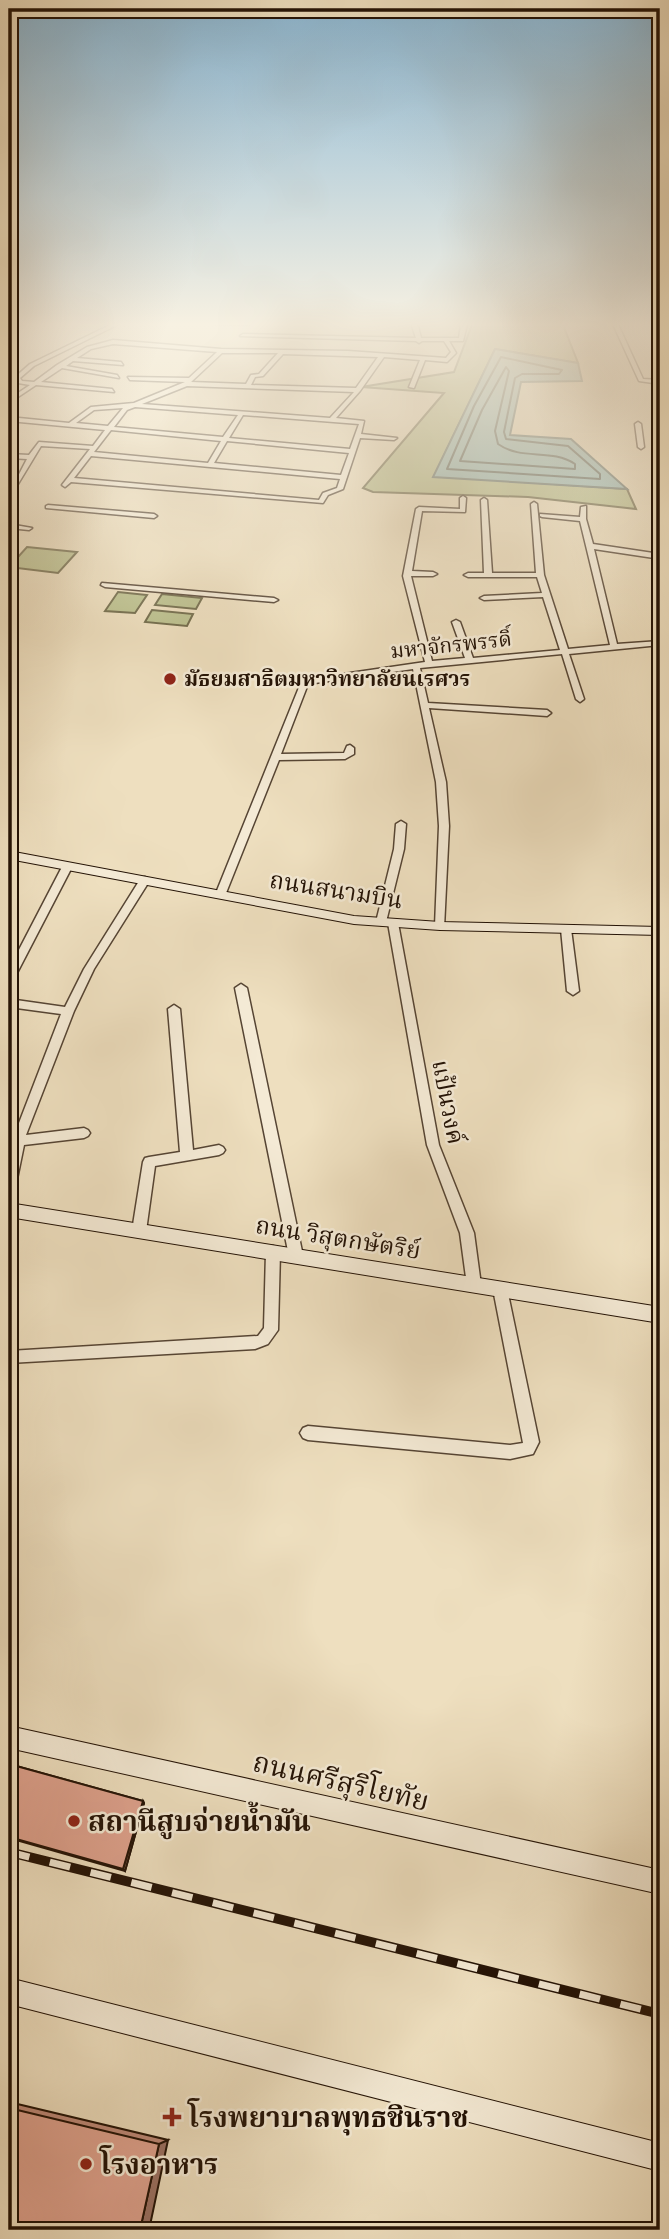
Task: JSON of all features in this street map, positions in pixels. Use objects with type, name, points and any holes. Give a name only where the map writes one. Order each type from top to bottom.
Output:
[{"type":"street","points":[[16,483],[30,457],[54,426]]},
{"type":"street","points":[[85,426],[352,452]]},
{"type":"street","points":[[112,426],[67,482],[318,502],[323,500],[325,494],[339,491],[361,426]]},
{"type":"street","points":[[210,464],[233,426]]},
{"type":"street","points":[[638,426],[642,447]]},
{"type":"street","points":[[359,436],[394,438]]},
{"type":"street","points":[[39,444],[343,477]]},
{"type":"street","points":[[9,456],[30,457]]},
{"type":"street","points":[[429,664],[408,573],[419,509],[463,511],[463,499]]},
{"type":"street","points":[[484,500],[488,575]]},
{"type":"street","points":[[534,504],[540,575],[580,699]]},
{"type":"street","points":[[584,507],[583,519],[614,647]]},
{"type":"street","points":[[48,508],[154,516]]},
{"type":"street","points":[[542,515],[583,519]]},
{"type":"street","points":[[9,526],[29,528]]},
{"type":"street","points":[[591,546],[659,556],[659,580]]},
{"type":"street","points":[[408,573],[433,574]]},
{"type":"street","points":[[468,575],[540,575]]},
{"type":"street","points":[[105,585],[274,600]]},
{"type":"street","points":[[484,598],[547,595]]},
{"type":"street","points":[[456,622],[470,660]]},
{"type":"street","name":"มหาจักรพรรดิ์","points":[[221,893],[304,682],[429,664],[660,643]]},
{"type":"street","points":[[416,666],[439,770],[444,826],[440,926]]},
{"type":"street","points":[[426,705],[547,713]]},
{"type":"street","points":[[275,757],[345,756],[350,754],[350,748]]},
{"type":"street","points":[[387,923],[401,824]]},
{"type":"street","name":"ถนนสนามบิน","points":[[9,855],[316,913],[387,923],[660,931]]},
{"type":"street","points":[[12,973],[67,867]]},
{"type":"street","points":[[9,1189],[19,1142],[68,1011],[89,969],[145,880]]},
{"type":"street","name":"แป้นวงค์","points":[[387,923],[433,1145],[467,1233],[474,1285]]},
{"type":"street","points":[[566,929],[573,992]]},
{"type":"street","points":[[241,988],[296,1256]]},
{"type":"street","points":[[9,1003],[68,1011]]},
{"type":"street","points":[[174,1009],[187,1155]]},
{"type":"street","points":[[19,1142],[84,1133]]},
{"type":"street","points":[[139,1231],[149,1162],[219,1150]]},
{"type":"street","name":"ถนน วิสุตกษัตริย์","points":[[9,1210],[660,1315]]},
{"type":"street","points":[[9,1357],[255,1343],[263,1340],[271,1330],[273,1252]]},
{"type":"street","points":[[308,1433],[510,1452],[528,1449],[531,1442],[500,1289]]},
{"type":"street","name":"ถนนศรีสุริโยทัย","points":[[9,1737],[660,1882]]},
{"type":"street","points":[[9,1991],[660,2157]]},
{"type":"green space","points":[[415,426],[458,426],[434,476],[627,489],[636,509],[528,497],[373,492],[363,488]]},
{"type":"green space","points":[[27,547],[77,552],[58,573],[9,567]]},
{"type":"green space","points":[[118,592],[147,595],[135,613],[105,611]]},
{"type":"green space","points":[[162,594],[202,598],[196,609],[155,605]]},
{"type":"green space","points":[[152,610],[193,614],[187,626],[145,622]]},
{"type":"water","points":[[457,426],[512,426],[510,435],[571,439],[627,489],[433,477]]},
{"type":"building","name":"สถานีสูบจ่ายน้ำมัน","points":[[9,1764],[143,1801],[123,1869],[9,1837]]},
{"type":"building","name":"โรงอาหาร","points":[[9,2108],[159,2144],[140,2230],[9,2230]]},
{"type":"railway","points":[[9,1852],[660,2014]]},
{"type":"place","name":"มัธยมสาธิตมหาวิทยาลัยนเรศวร","points":[[170,679]]},
{"type":"place","name":"สถานีสูบจ่ายน้ำมัน","points":[[74,1821]]},
{"type":"place","name":"โรงพยาบาลพุทธชินราช","points":[[172,2117]]},
{"type":"place","name":"โรงอาหาร","points":[[86,2164]]}]
